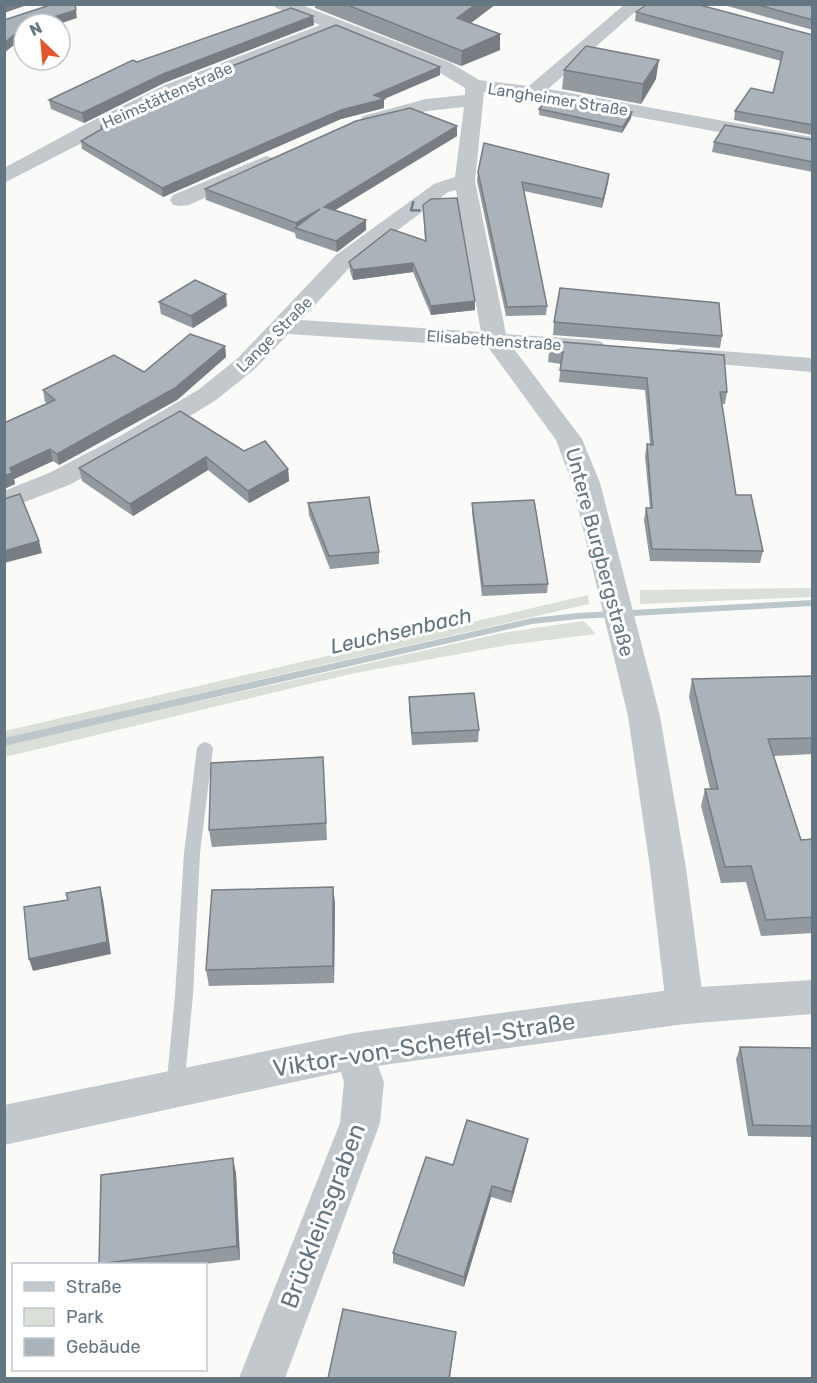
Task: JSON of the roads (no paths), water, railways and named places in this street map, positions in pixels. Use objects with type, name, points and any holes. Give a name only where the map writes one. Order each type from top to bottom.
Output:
[{"type":"street","name":"Langheimer Straße","points":[[282,4],[444,67],[460,75],[474,93],[492,86],[533,92],[813,143]]},
{"type":"street","points":[[533,92],[636,4]]},
{"type":"street","name":"Heimstättenstraße","points":[[4,177],[87,131],[172,89],[335,25]]},
{"type":"street","points":[[349,125],[474,93]]},
{"type":"street","name":"Untere Burgbergstraße","points":[[474,93],[464,159],[465,181],[495,340],[569,439],[586,483],[644,716],[668,868],[685,1006]]},
{"type":"street","points":[[181,200],[286,153]]},
{"type":"street","name":"Lange Straße","points":[[4,501],[59,479],[129,442],[207,395],[247,363],[344,260],[441,188],[465,181]]},
{"type":"street","name":"Elisabethenstraße","points":[[283,326],[620,350]]},
{"type":"street","points":[[655,352],[813,365]]},
{"type":"street","name":"Viktor-von-Scheffel-Straße","points":[[4,1125],[354,1051],[685,1006],[813,997]]},
{"type":"street","name":"Brückleinsgraben","points":[[262,1378],[360,1123],[364,1082],[354,1051]]},
{"type":"lane","points":[[175,1090],[184,995],[192,853],[205,748]]},
{"type":"waterway","name":"Leuchsenbach","points":[[4,742],[532,621],[578,616],[812,603]]}]
